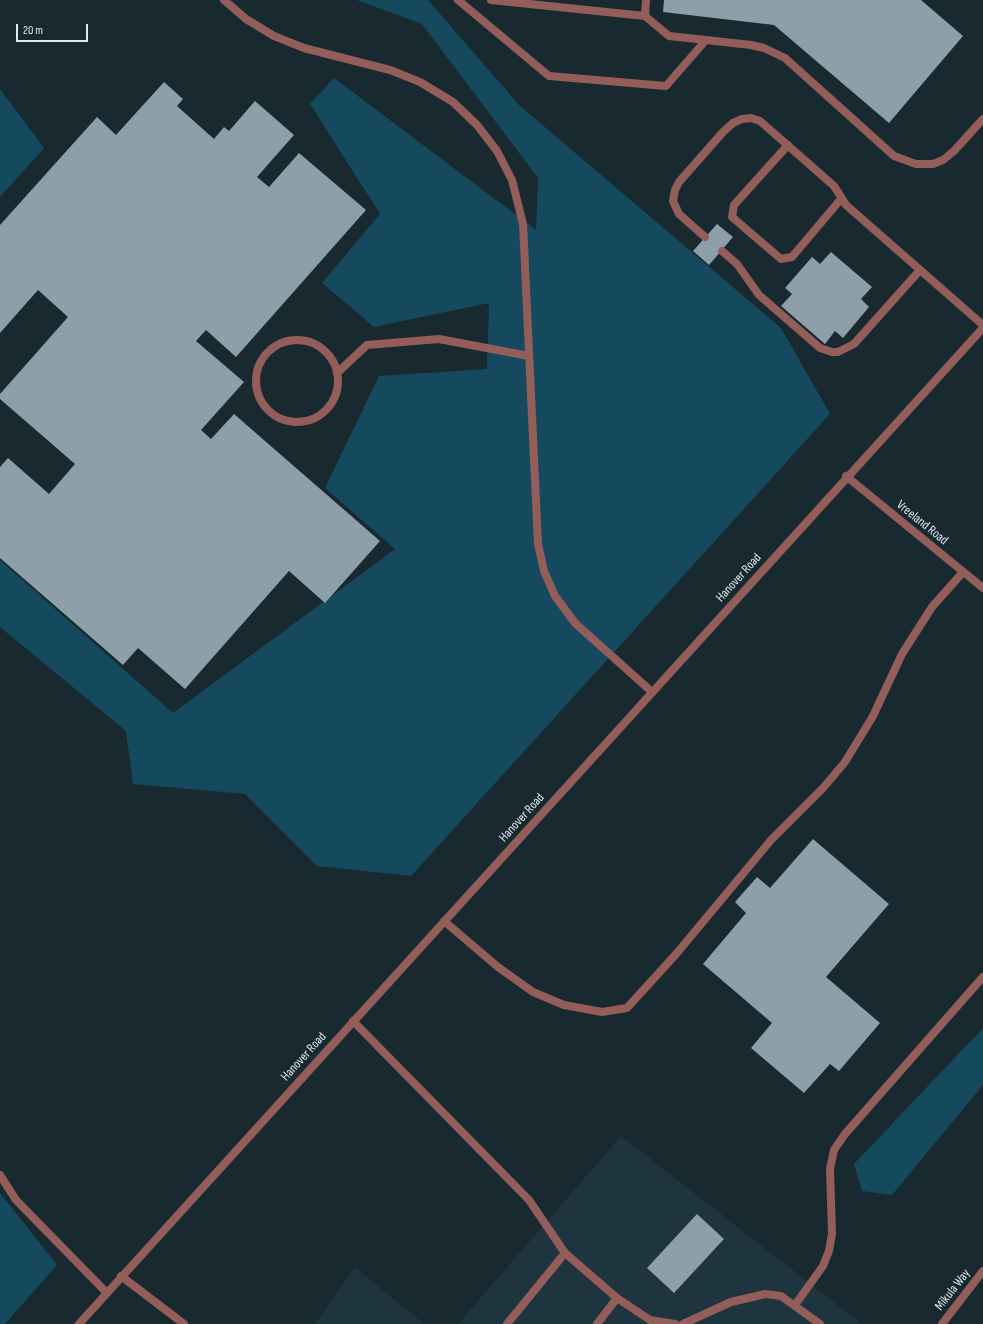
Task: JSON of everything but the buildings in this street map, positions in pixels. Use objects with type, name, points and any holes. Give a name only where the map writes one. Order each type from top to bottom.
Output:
[{"type":"street","points":[[224,0],[246,19],[274,36],[304,48],[390,70],[420,82],[453,102],[477,124],[497,151],[512,180],[521,212],[538,544],[544,571],[555,596],[575,623],[652,692]]},
{"type":"street","points":[[458,0],[549,76],[666,86],[706,40]]},
{"type":"street","points":[[491,0],[644,16],[669,36],[751,45],[774,52],[785,58],[894,156],[916,164],[933,164],[943,160],[954,151],[983,119]]},
{"type":"street","points":[[644,16],[646,0]]},
{"type":"street","points":[[705,237],[679,214],[673,201],[673,195],[679,182],[723,132],[742,119],[751,118],[766,124],[834,186],[846,205],[983,326]]},
{"type":"street","points":[[788,145],[734,205],[732,217],[781,259],[792,258],[841,199]]},
{"type":"street","points":[[722,251],[737,264],[759,295],[820,348],[832,352],[838,352],[854,344],[920,270]]},
{"type":"street","name":"Hanover Road","points":[[79,1324],[106,1292],[983,326]]},
{"type":"street","points":[[337,373],[332,361],[324,350],[312,343],[299,340],[285,342],[273,348],[263,357],[257,370],[255,383],[258,396],[265,408],[275,416],[288,422],[298,422],[317,417],[326,410],[336,393],[337,373],[367,345],[438,339],[529,356]]},
{"type":"street","name":"Vreeland Road","points":[[846,476],[983,588]]},
{"type":"street","points":[[444,921],[498,966],[533,992],[564,1005],[602,1012],[628,1008],[677,953],[771,840],[823,788],[845,762],[873,716],[902,654],[932,607],[963,572]]},
{"type":"street","points":[[795,1305],[823,1266],[829,1251],[832,1234],[830,1169],[834,1150],[845,1134],[983,977]]},
{"type":"street","points":[[353,1021],[529,1200],[565,1253],[618,1298],[650,1320],[675,1324]]},
{"type":"street","points":[[0,1175],[16,1200],[106,1292]]},
{"type":"street","points":[[507,1324],[565,1253]]},
{"type":"street","name":"Mikula Way","points":[[942,1324],[983,1271]]},
{"type":"street","points":[[121,1276],[184,1324]]},
{"type":"street","points":[[683,1324],[731,1302],[765,1294],[781,1296],[820,1324]]},
{"type":"street","points":[[597,1324],[618,1298]]},
{"type":"shaded area","points":[[357,0],[428,0],[519,105],[781,328],[830,414],[411,876],[317,866],[245,794],[133,784],[126,731],[0,627],[0,560],[173,713],[395,549],[325,488],[379,376],[487,369],[489,303],[374,327],[322,283],[380,214],[310,104],[334,78],[536,230],[538,178],[422,24]]},
{"type":"shaded area","points":[[0,89],[44,148],[0,197]]},
{"type":"shaded area","points":[[983,1028],[983,1085],[892,1195],[862,1191],[854,1164]]},
{"type":"shaded area","points":[[621,1136],[862,1324],[458,1324]]},
{"type":"shaded area","points":[[0,1193],[57,1265],[5,1324],[0,1324]]},
{"type":"shaded area","points":[[355,1267],[424,1324],[315,1324]]}]
